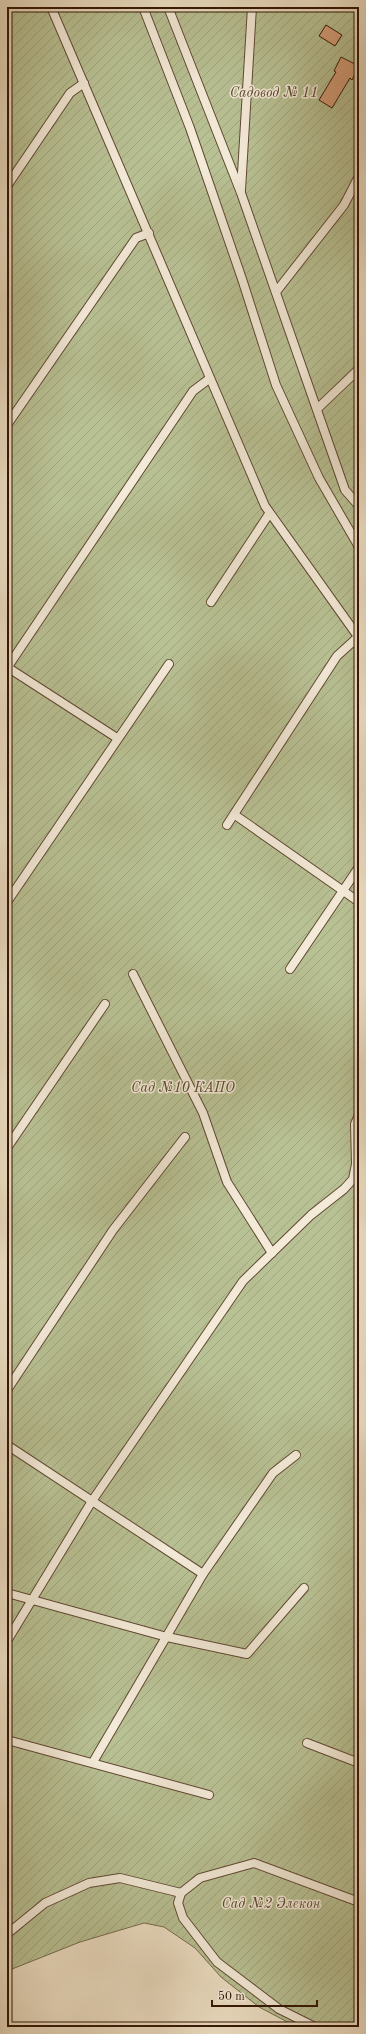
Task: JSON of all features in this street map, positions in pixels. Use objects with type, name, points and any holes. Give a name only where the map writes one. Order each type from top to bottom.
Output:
[{"type":"lane","points":[[50,7],[149,233],[209,379],[270,514],[359,637],[337,656],[235,815],[227,825]]},
{"type":"lane","points":[[143,7],[190,128],[242,278],[276,385],[319,478],[359,547]]},
{"type":"lane","points":[[168,7],[241,193],[346,490],[359,506]]},
{"type":"lane","points":[[241,193],[252,7]]},
{"type":"lane","points":[[7,186],[70,93],[84,83]]},
{"type":"lane","points":[[276,292],[344,206],[359,176]]},
{"type":"lane","points":[[7,425],[136,238],[149,233]]},
{"type":"lane","points":[[317,409],[359,369]]},
{"type":"lane","points":[[117,738],[7,667],[193,391],[209,379]]},
{"type":"lane","points":[[211,602],[270,514]]},
{"type":"lane","points":[[7,902],[117,738],[169,664]]},
{"type":"lane","points":[[235,815],[359,902]]},
{"type":"lane","points":[[290,969],[359,867]]},
{"type":"lane","points":[[133,974],[203,1113],[227,1182],[272,1253]]},
{"type":"lane","points":[[7,1148],[105,1004]]},
{"type":"lane","points":[[7,1641],[92,1501],[243,1281],[311,1215],[344,1189],[353,1179],[356,1164],[355,1124],[359,1115]]},
{"type":"lane","points":[[7,1390],[113,1230],[185,1137]]},
{"type":"lane","points":[[7,1445],[203,1574]]},
{"type":"lane","points":[[93,1762],[203,1574],[272,1473],[296,1455]]},
{"type":"lane","points":[[7,1593],[33,1598],[167,1637],[247,1654],[304,1588]]},
{"type":"lane","points":[[7,1740],[93,1762],[209,1795]]},
{"type":"lane","points":[[307,1743],[359,1763]]},
{"type":"lane","points":[[315,2027],[279,2009],[217,1962],[183,1918],[178,1903],[182,1893],[200,1878],[254,1863],[359,1902]]},
{"type":"lane","points":[[7,1934],[45,1903],[89,1883],[120,1878],[182,1893]]},
{"type":"green space","name":"Сад №10 КАПО","points":[[7,7],[359,7],[359,2027],[297,2027],[259,2007],[221,1977],[195,1948],[164,1927],[144,1923],[80,1942],[12,1969],[7,1965]]},
{"type":"building","points":[[326,25],[342,35],[335,46],[319,36]]},
{"type":"building","points":[[341,57],[359,66],[352,80],[350,78],[332,108],[319,100],[336,72],[334,71]]},
{"type":"park label","name":"Садовод № 11","points":[[274,92]]},
{"type":"park label","name":"Сад №2 Элекон","points":[[271,1903]]}]
